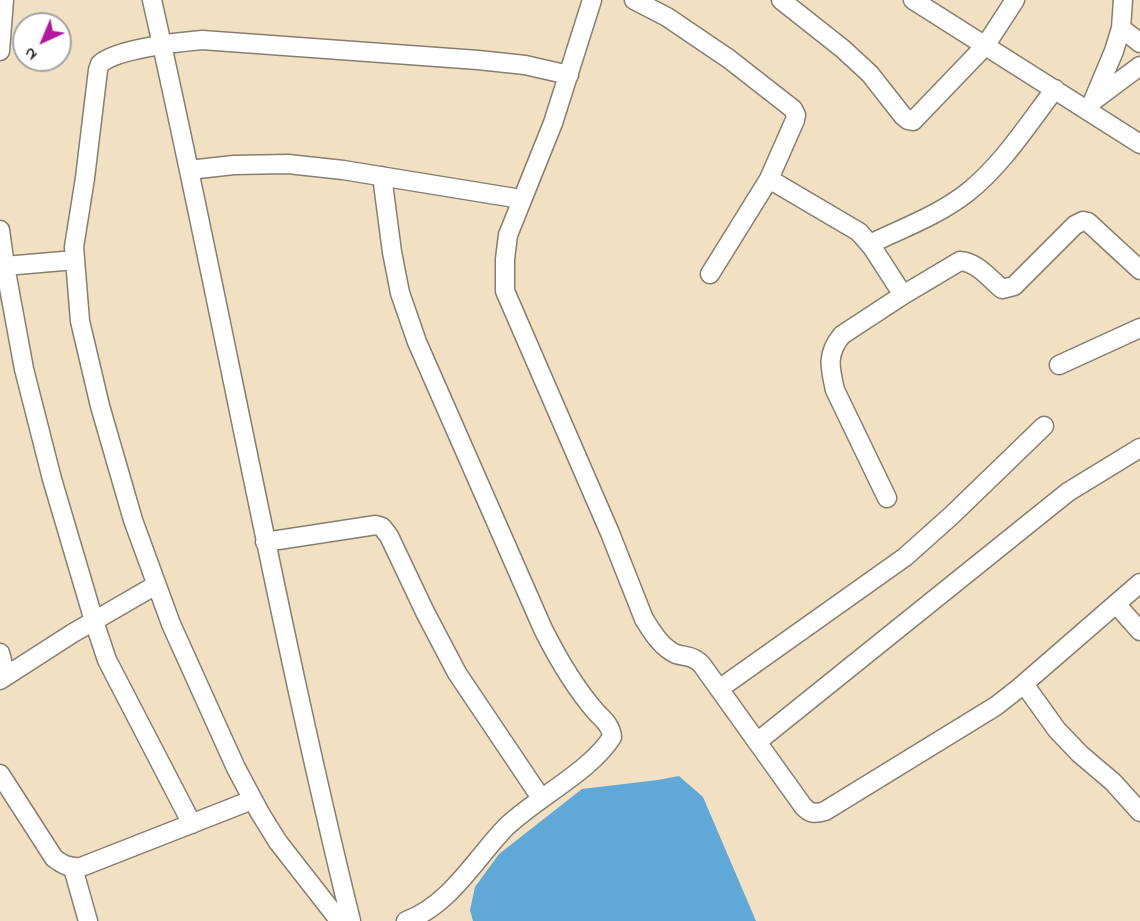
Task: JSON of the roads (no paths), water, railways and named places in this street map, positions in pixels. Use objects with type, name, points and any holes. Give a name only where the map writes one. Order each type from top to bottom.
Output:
[{"type":"street","points":[[0,51],[4,0]]},
{"type":"street","points":[[152,0],[265,542],[322,805],[351,921]]},
{"type":"street","points":[[592,0],[553,123],[508,235],[505,291],[651,632],[670,651],[696,658],[802,806],[809,812],[817,814],[825,811],[987,712],[1024,684],[1140,583]]},
{"type":"street","points":[[634,0],[667,17],[729,59],[793,109],[796,115],[770,179],[710,274]]},
{"type":"street","points":[[781,0],[870,74],[908,120],[913,121],[985,46],[1015,0]]},
{"type":"street","points":[[914,0],[1055,89],[1089,105],[1140,144]]},
{"type":"street","points":[[1089,105],[1114,51],[1121,28],[1123,0]]},
{"type":"street","points":[[1121,28],[1140,43]]},
{"type":"street","points":[[344,921],[335,915],[285,850],[252,800],[195,679],[156,585],[133,520],[100,406],[80,321],[74,247],[100,64],[112,57],[162,44],[202,40],[525,65],[568,75]]},
{"type":"street","points":[[1089,105],[1140,66]]},
{"type":"street","points":[[870,244],[940,211],[967,193],[989,173],[1055,89]]},
{"type":"street","points":[[189,170],[234,165],[288,164],[382,176],[522,199]]},
{"type":"street","points":[[382,176],[400,293],[417,342],[543,628],[562,666],[581,695],[611,730],[612,737],[579,771],[507,826],[442,899],[428,911],[406,921]]},
{"type":"street","points":[[770,179],[859,232],[870,244],[903,295]]},
{"type":"street","points":[[887,498],[835,390],[830,357],[834,344],[842,335],[960,261],[967,261],[1002,289],[1008,289],[1014,286],[1075,225],[1083,221],[1088,222],[1140,270]]},
{"type":"street","points":[[0,230],[24,369],[52,479],[94,621],[107,660],[192,824]]},
{"type":"street","points":[[5,266],[75,260]]},
{"type":"street","points":[[1059,365],[1140,328]]},
{"type":"street","points":[[719,689],[905,556],[952,515],[1044,426]]},
{"type":"street","points":[[757,742],[1068,492],[1140,448]]},
{"type":"street","points":[[265,542],[376,525],[382,526],[457,674],[541,798]]},
{"type":"street","points":[[0,653],[3,678],[156,585]]},
{"type":"street","points":[[1116,604],[1140,631]]},
{"type":"street","points":[[1024,684],[1057,730],[1080,754],[1113,782],[1140,812]]},
{"type":"street","points":[[0,774],[54,858],[73,868],[81,867],[252,800]]},
{"type":"street","points":[[73,868],[88,921]]},
{"type":"water","points":[[679,776],[703,797],[756,921],[473,921],[470,910],[475,887],[499,854],[582,789]]}]
